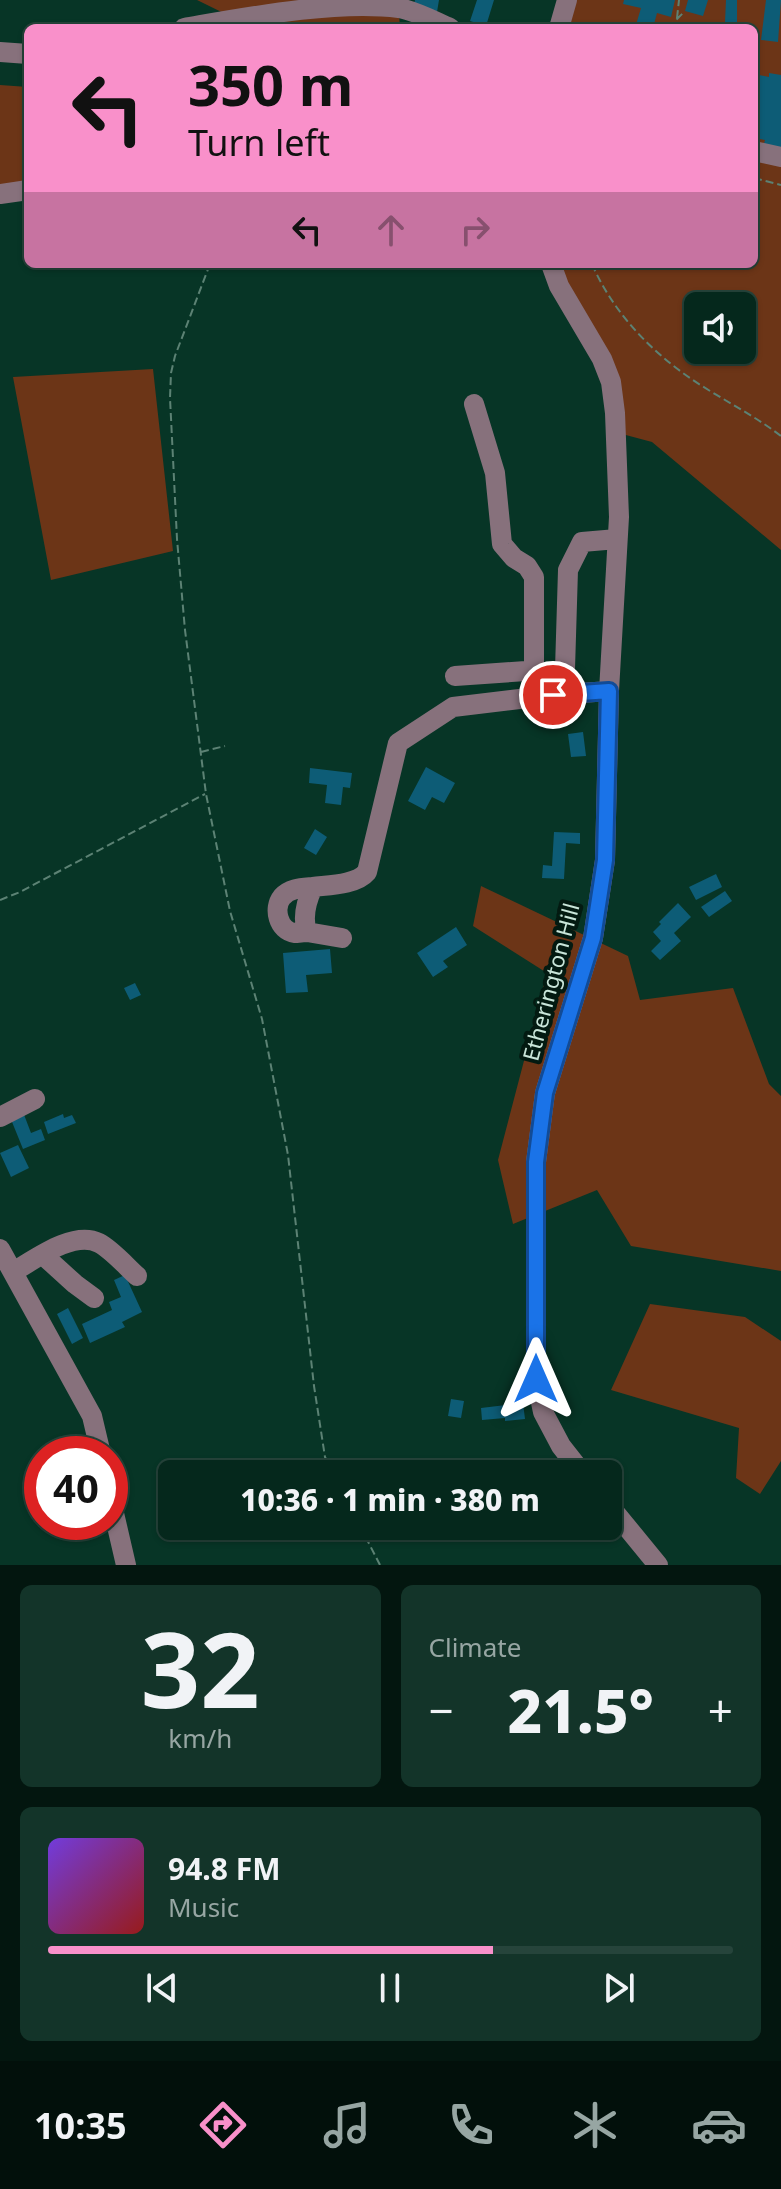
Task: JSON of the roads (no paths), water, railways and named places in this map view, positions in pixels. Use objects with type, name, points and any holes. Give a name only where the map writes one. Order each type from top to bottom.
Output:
[{"type":"street","points":[[560,24],[567,0]]},
{"type":"street","points":[[208,24],[357,3],[400,8],[440,24]]},
{"type":"street","points":[[0,52],[24,54]]},
{"type":"street","points":[[758,152],[781,157]]},
{"type":"street","points":[[0,194],[24,191]]},
{"type":"street","name":"Etherington Hill","points":[[552,268],[559,286],[602,359],[611,382],[619,517],[609,691],[605,860],[593,938],[545,1093],[536,1162],[536,1379],[543,1412],[572,1460]]},
{"type":"street","points":[[474,404],[495,473],[502,544],[514,558],[527,566],[534,577],[534,672]]},
{"type":"street","points":[[455,676],[552,674],[565,669],[568,570],[582,542],[617,539]]},
{"type":"street","points":[[342,938],[296,933],[284,928],[279,919],[279,907],[283,896],[290,891],[355,880],[367,872],[398,743],[453,707],[609,691]]},
{"type":"street","points":[[0,1117],[35,1099]]},
{"type":"street","points":[[13,1272],[71,1241],[82,1239],[99,1243],[137,1276]]},
{"type":"street","points":[[0,1249],[92,1416],[97,1436]]},
{"type":"street","points":[[43,1255],[94,1298]]},
{"type":"street","points":[[622,1521],[658,1565]]},
{"type":"street","points":[[120,1540],[126,1565]]}]
